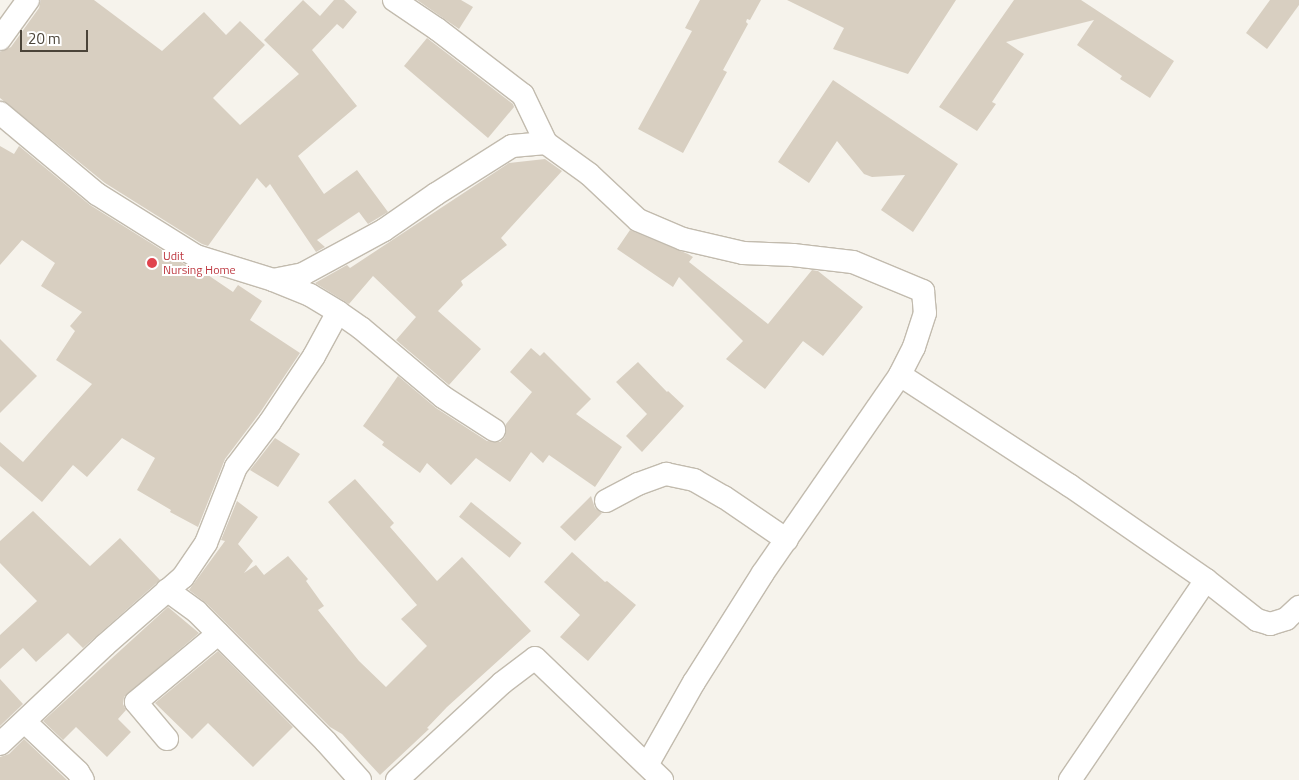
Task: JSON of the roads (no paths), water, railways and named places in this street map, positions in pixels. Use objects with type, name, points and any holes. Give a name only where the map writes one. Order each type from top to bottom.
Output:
[{"type":"street","points":[[0,39],[28,0]]},
{"type":"street","points":[[394,0],[437,29],[522,95],[546,143],[589,174],[638,220],[683,239],[743,253],[793,255],[853,262],[923,291],[925,313],[914,347],[900,375],[787,540],[694,682],[655,773],[535,658],[502,683],[397,780]]},
{"type":"street","points":[[0,113],[97,194],[196,256],[273,280],[310,295],[361,328],[443,397],[494,430]]},
{"type":"street","points":[[273,280],[303,274],[384,230],[436,194],[512,146],[546,143]]},
{"type":"street","points":[[0,744],[105,645],[183,577],[206,543],[236,467],[294,385],[338,312]]},
{"type":"street","points":[[900,375],[1069,485],[1206,580],[1256,620],[1270,624],[1286,619],[1299,607]]},
{"type":"street","points":[[606,501],[638,484],[666,474],[694,480],[724,497],[787,540]]},
{"type":"street","points":[[1070,780],[1206,580]]},
{"type":"street","points":[[168,590],[196,612],[326,742],[360,780]]},
{"type":"street","points":[[167,739],[136,702],[218,634]]},
{"type":"street","points":[[25,722],[78,772],[83,780]]},
{"type":"place","name":"Udit Nursing Home","points":[[152,263]]}]
